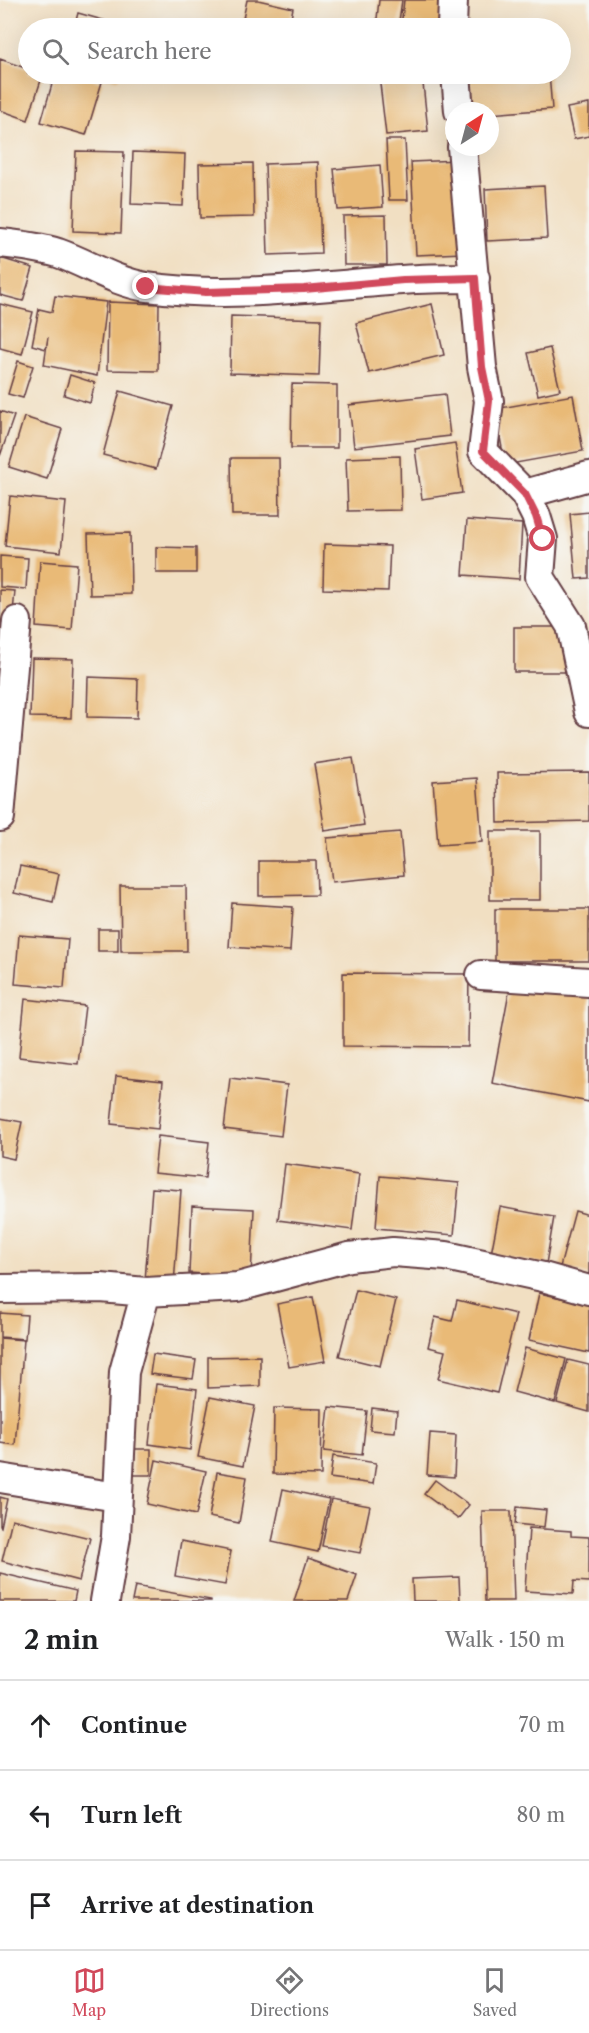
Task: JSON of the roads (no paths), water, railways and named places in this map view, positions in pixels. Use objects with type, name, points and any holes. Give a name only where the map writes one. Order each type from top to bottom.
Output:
[{"type":"street","points":[[452,18],[453,0]]},
{"type":"street","points":[[457,84],[458,102]]},
{"type":"street","points":[[463,156],[482,367],[489,401],[483,451],[525,494],[536,516],[543,539],[540,576],[571,626],[589,712]]},
{"type":"street","points":[[0,243],[59,253],[109,276],[146,287],[206,292],[304,289],[403,280],[475,278]]},
{"type":"street","points":[[525,494],[589,476]]},
{"type":"street","points":[[0,817],[17,621]]},
{"type":"street","points":[[482,975],[589,982]]},
{"type":"street","points":[[0,1289],[101,1288],[146,1292],[238,1287],[349,1257],[393,1252],[446,1256],[543,1277],[589,1290]]},
{"type":"street","points":[[105,1601],[116,1536],[124,1372],[146,1292]]},
{"type":"street","points":[[0,1478],[117,1497]]}]
